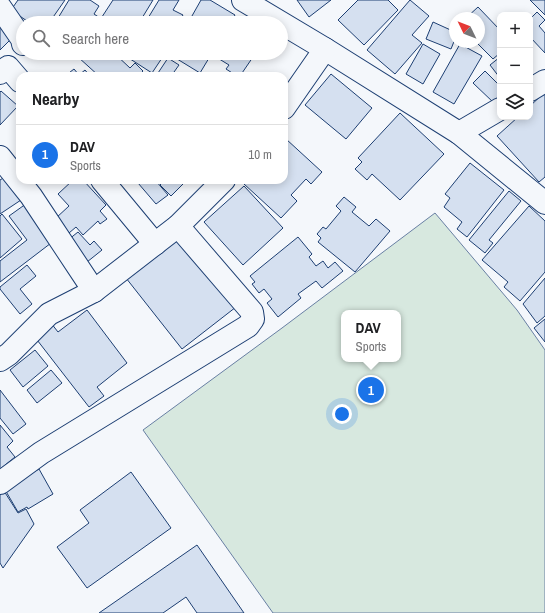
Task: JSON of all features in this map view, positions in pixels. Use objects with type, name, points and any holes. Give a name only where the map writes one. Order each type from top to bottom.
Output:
[{"type":"street","points":[[244,0],[270,16]]},
{"type":"street","points":[[0,7],[16,31]]},
{"type":"street","points":[[288,27],[460,134],[545,203]]},
{"type":"street","points":[[288,102],[325,49]]},
{"type":"street","points":[[9,74],[18,60]]},
{"type":"street","points":[[533,88],[545,81]]},
{"type":"street","points":[[460,134],[497,111]]},
{"type":"street","points":[[0,157],[16,177]]},
{"type":"street","points":[[21,184],[94,291]]},
{"type":"street","points":[[105,184],[155,244]]},
{"type":"street","points":[[3,351],[49,314],[94,291],[178,226],[220,184]]},
{"type":"street","points":[[0,483],[41,453],[248,326],[253,319],[252,312],[178,226]]},
{"type":"shaded area","points":[[435,213],[517,310],[545,350],[545,613],[273,613],[143,430]]},
{"type":"building","points":[[18,0],[65,0],[54,16],[20,16],[11,10]]},
{"type":"building","points":[[69,0],[90,0],[99,6],[94,14],[97,16],[59,16]]},
{"type":"building","points":[[113,0],[153,0],[143,16],[103,16]]},
{"type":"building","points":[[159,0],[179,0],[173,10],[182,16],[149,16]]},
{"type":"building","points":[[201,0],[210,0],[235,15],[234,16],[192,16]]},
{"type":"building","points":[[297,0],[331,0],[309,17]]},
{"type":"building","points":[[358,0],[388,0],[398,10],[364,45],[338,20]]},
{"type":"building","points":[[410,0],[429,16],[412,35],[422,43],[395,74],[367,50]]},
{"type":"building","points":[[530,0],[545,0],[545,15]]},
{"type":"building","points":[[478,7],[483,12],[473,12]]},
{"type":"building","points":[[537,12],[545,20],[539,26],[545,33],[545,53],[533,40],[533,16]]},
{"type":"building","points":[[485,14],[497,27],[497,56],[493,59],[482,48],[485,48]]},
{"type":"building","points":[[0,18],[16,34],[0,50]]},
{"type":"building","points":[[433,22],[449,29],[449,48],[451,48],[451,49],[426,39]]},
{"type":"building","points":[[423,44],[440,54],[423,84],[406,74]]},
{"type":"building","points":[[458,48],[467,48],[482,56],[454,104],[433,92]]},
{"type":"building","points":[[497,59],[497,74],[490,65]]},
{"type":"building","points":[[81,60],[121,60],[130,68],[135,63],[143,71],[142,72],[95,72]]},
{"type":"building","points":[[132,60],[161,60],[153,72]]},
{"type":"building","points":[[167,60],[171,60],[179,65],[174,72],[159,72]]},
{"type":"building","points":[[179,60],[208,60],[201,72]]},
{"type":"building","points":[[221,60],[251,60],[243,72],[231,72],[226,69],[229,65]]},
{"type":"building","points":[[485,71],[497,83],[497,100],[494,103],[473,83]]},
{"type":"building","points":[[331,74],[372,108],[346,139],[305,105]]},
{"type":"building","points":[[1,91],[16,104],[16,108],[0,125]]},
{"type":"building","points":[[545,92],[545,177],[539,182],[497,136],[515,120],[533,120],[533,103]]},
{"type":"building","points":[[400,113],[444,154],[400,200],[372,174],[367,180],[355,169],[362,162],[358,158]]},
{"type":"building","points":[[288,141],[322,172],[311,184],[306,179],[291,195],[297,201],[281,218],[244,184],[288,184]]},
{"type":"building","points":[[470,163],[504,190],[467,237],[457,229],[462,222],[444,207],[450,198],[445,194]]},
{"type":"building","points":[[8,175],[24,198],[0,214],[0,180]]},
{"type":"building","points":[[69,184],[87,184],[106,205],[100,211],[107,219],[100,224],[98,221],[83,235],[76,227],[69,233],[56,218],[69,206],[58,194]]},
{"type":"building","points":[[139,184],[159,184],[168,195],[156,204]]},
{"type":"building","points":[[161,184],[183,184],[171,196],[160,185]]},
{"type":"building","points":[[244,186],[283,228],[243,265],[204,222]]},
{"type":"building","points":[[509,191],[521,201],[489,240],[493,243],[485,253],[469,240]]},
{"type":"building","points":[[344,197],[356,207],[352,212],[369,226],[376,219],[390,231],[355,272],[318,242],[321,238],[317,234],[323,227],[326,229],[341,211],[336,206]]},
{"type":"building","points":[[30,201],[55,240],[0,282],[0,261],[27,240],[9,216]]},
{"type":"building","points":[[529,206],[545,221],[545,272],[520,301],[504,287],[508,282],[482,260]]},
{"type":"building","points":[[2,214],[22,239],[0,258],[0,216]]},
{"type":"building","points":[[78,232],[90,245],[94,241],[102,250],[87,262],[68,240]]},
{"type":"building","points":[[180,236],[236,307],[182,349],[126,278]]},
{"type":"building","points":[[298,237],[312,254],[309,257],[316,266],[323,261],[328,268],[335,262],[343,271],[322,288],[316,281],[298,294],[301,298],[278,317],[267,303],[272,299],[264,289],[259,293],[252,284],[255,282],[250,276]]},
{"type":"building","points":[[27,265],[36,276],[20,289],[32,304],[20,314],[0,287]]},
{"type":"building","points":[[545,278],[545,316],[537,323],[523,304]]},
{"type":"building","points":[[87,310],[127,363],[97,387],[104,396],[89,407],[34,336],[51,323],[58,332]]},
{"type":"building","points":[[545,319],[545,342],[534,328]]},
{"type":"building","points":[[35,350],[48,366],[23,387],[10,370]]},
{"type":"building","points":[[51,370],[62,383],[37,403],[27,390]]},
{"type":"building","points":[[0,390],[26,424],[13,434],[0,418]]},
{"type":"building","points":[[0,425],[13,441],[7,447],[15,457],[0,469]]},
{"type":"building","points":[[39,469],[53,494],[28,509],[27,507],[18,512],[4,488]]},
{"type":"building","points":[[131,472],[171,528],[87,588],[57,547],[89,523],[80,510]]},
{"type":"building","points":[[4,491],[18,513],[26,509],[34,524],[3,568],[0,563],[0,494]]},
{"type":"building","points":[[197,545],[244,613],[197,613],[186,597],[163,613],[99,613]]},
{"type":"place","name":"DAV","points":[[371,390]]}]
